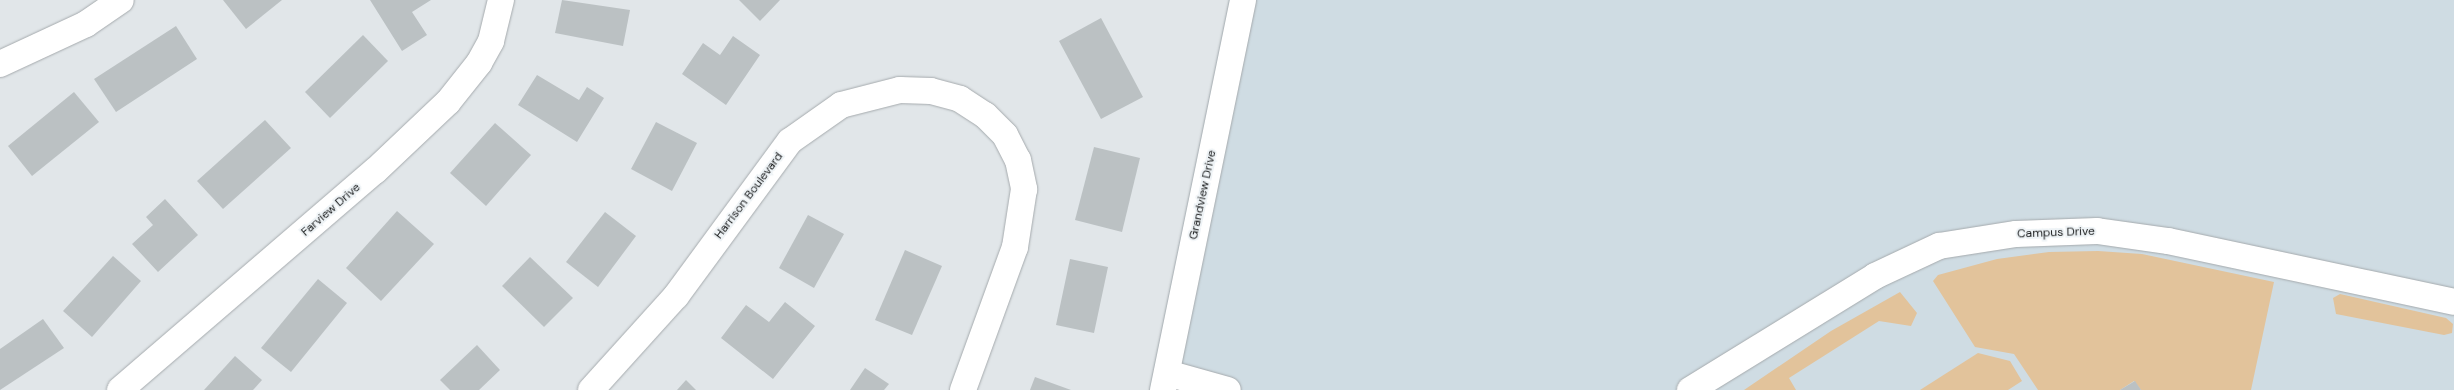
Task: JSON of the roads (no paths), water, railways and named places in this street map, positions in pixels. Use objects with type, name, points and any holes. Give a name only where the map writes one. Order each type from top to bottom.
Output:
[{"type":"street","points":[[0,64],[86,24],[121,0]]},
{"type":"street","name":"Farview Drive","points":[[120,390],[353,191],[448,102],[480,63],[492,42],[502,0]]},
{"type":"street","name":"Grandview Drive","points":[[1165,382],[1243,0]]},
{"type":"street","name":"Harrison Boulevard","points":[[591,390],[676,296],[790,141],[841,105],[900,90],[931,91],[976,110],[1005,135],[1018,160],[1024,189],[1016,246],[963,390]]},
{"type":"street","name":"Campus Drive","points":[[1690,390],[1875,276],[1939,246],[2016,234],[2098,231],[2159,240],[2454,302]]},
{"type":"street","points":[[1165,382],[1228,390]]}]
